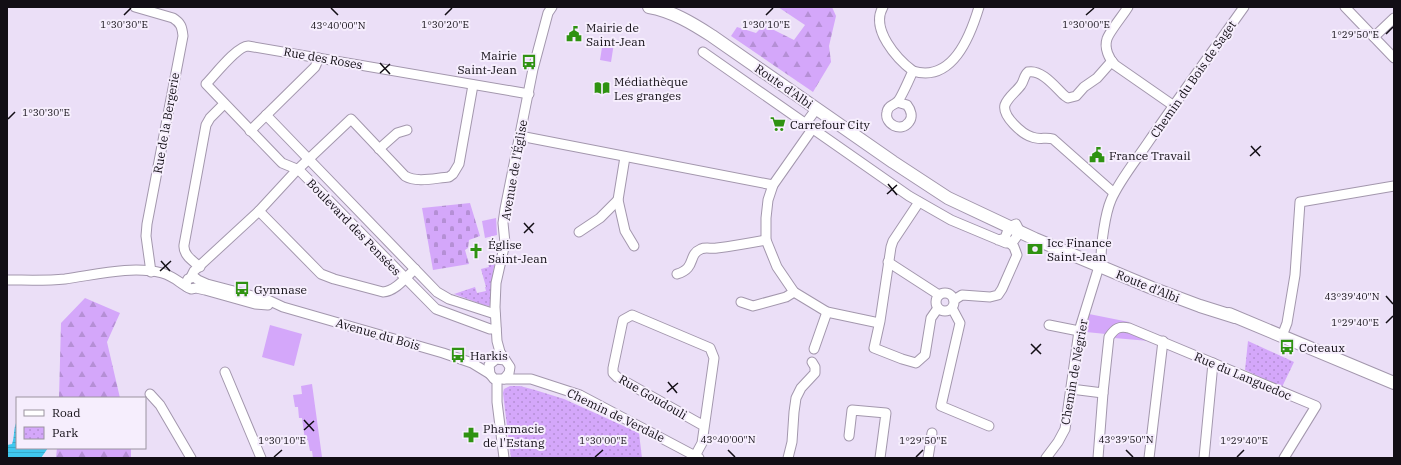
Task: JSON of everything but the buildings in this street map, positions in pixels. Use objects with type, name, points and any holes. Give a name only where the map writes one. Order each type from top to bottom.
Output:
[{"type":"main road","name":"Route d'Albi","points":[[649,7],[668,12],[691,22],[893,162],[1010,234],[1100,263],[1202,301],[1235,317],[1394,383]]},
{"type":"street","name":"Rue de la Bergerie","points":[[135,7],[173,18],[178,21],[182,27],[183,36],[147,224],[146,236],[153,272]]},
{"type":"street","name":"Avenue de l'Église","points":[[491,362],[496,341],[496,283],[505,243],[504,209],[533,69],[548,13],[552,7]]},
{"type":"street","name":"Avenue de l'Église","points":[[546,25],[551,15],[559,7]]},
{"type":"street","points":[[883,7],[880,12],[880,24],[884,37],[897,57],[913,72],[927,74],[940,71],[956,56],[971,30],[979,7]]},
{"type":"street","points":[[1128,7],[1107,38],[1107,49],[1112,61],[1174,106]]},
{"type":"street","name":"Chemin du Bois de Saget","points":[[1100,263],[1108,208],[1114,193],[1244,7]]},
{"type":"street","points":[[1345,7],[1394,58]]},
{"type":"street","points":[[1374,37],[1394,18]]},
{"type":"street","name":"Rue des Roses","points":[[224,104],[206,84],[244,46],[254,46],[529,94]]},
{"type":"street","points":[[703,52],[919,202],[951,220],[1010,234],[1017,255],[1002,290],[998,295],[990,297],[962,295],[953,304],[947,311],[938,308],[936,301],[939,295],[945,293],[948,293],[953,297],[953,304],[960,323],[941,406],[989,426]]},
{"type":"street","points":[[250,131],[315,67],[319,58]]},
{"type":"street","points":[[1112,61],[1093,82],[1084,87],[1072,98],[1065,96],[1041,74],[1036,72],[1028,72],[1005,106],[1008,118],[1026,134],[1032,137],[1048,137],[1053,139],[1114,193]]},
{"type":"street","points":[[897,102],[913,72]]},
{"type":"street","points":[[193,281],[200,267],[351,120],[405,176],[410,179],[416,180],[449,177],[453,174],[459,164],[473,84]]},
{"type":"street","points":[[200,267],[188,256],[184,249],[184,245],[206,125],[210,118],[224,104]]},
{"type":"street","name":"Boulevard des Pensées","points":[[224,104],[282,163],[299,170],[404,279],[436,309],[496,330]]},
{"type":"street","points":[[817,108],[813,128],[773,185],[768,200],[766,240],[777,267],[794,292],[826,312],[879,323]]},
{"type":"street","name":"Boulevard des Pensées","points":[[266,115],[437,292],[449,299],[495,314]]},
{"type":"street","points":[[813,128],[830,118]]},
{"type":"street","points":[[379,149],[397,133],[407,130]]},
{"type":"street","points":[[520,136],[773,185]]},
{"type":"street","points":[[625,157],[618,200],[625,231],[634,246]]},
{"type":"street","points":[[1282,336],[1287,323],[1295,275],[1300,202],[1394,186]]},
{"type":"street","points":[[579,232],[600,218],[618,200]]},
{"type":"street","points":[[919,202],[890,247],[874,348],[916,363],[925,355],[930,318],[938,308]]},
{"type":"street","points":[[259,211],[314,269],[325,277],[383,292],[394,289],[415,268]]},
{"type":"street","points":[[677,274],[685,272],[689,267],[694,254],[702,248],[716,248],[766,240]]},
{"type":"street","points":[[888,262],[939,295]]},
{"type":"street","name":"Chemin de Négrier","points":[[1046,458],[1058,442],[1065,429],[1079,331],[1100,263]]},
{"type":"street","name":"Avenue du Bois","points":[[7,280],[58,280],[117,271],[153,272],[268,300],[283,307],[421,346],[472,363],[497,378]]},
{"type":"street","points":[[741,302],[753,306],[786,297],[794,292]]},
{"type":"street","points":[[814,349],[826,312]]},
{"type":"street","name":"Rue Goudouli","points":[[697,457],[702,443],[714,358],[710,348],[632,315],[623,320],[613,368],[617,377],[704,426]]},
{"type":"street","points":[[1049,325],[1079,331]]},
{"type":"street","name":"Rue du Languedoc","points":[[1103,393],[1109,337],[1114,329],[1122,327],[1129,328],[1316,406],[1284,458]]},
{"type":"street","name":"Avenue de l'Église","points":[[496,341],[507,364]]},
{"type":"street","points":[[1149,458],[1162,341]]},
{"type":"street","points":[[497,378],[508,375],[507,364],[500,358],[491,362],[488,368],[497,378],[497,402],[504,458]]},
{"type":"street","name":"Avenue du Bois","points":[[472,363],[491,362]]},
{"type":"street","points":[[788,458],[792,442],[796,398],[801,388],[815,373],[815,367],[812,362]]},
{"type":"street","points":[[1204,458],[1213,363]]},
{"type":"street","name":"Chemin de Verdale","points":[[507,364],[531,379],[580,395],[697,457]]},
{"type":"street","points":[[224,372],[261,458]]},
{"type":"street","name":"Chemin de Verdale","points":[[497,378],[531,379]]},
{"type":"street","points":[[1071,389],[1103,393],[1098,458]]},
{"type":"street","points":[[150,394],[160,405],[191,458]]},
{"type":"street","points":[[849,436],[852,410],[886,413],[880,458]]},
{"type":"street","points":[[928,458],[932,433]]},
{"type":"green space","points":[[778,7],[832,7],[836,16],[829,46],[831,62],[813,92],[731,36],[737,27],[756,33],[764,25],[794,40],[805,25]]},
{"type":"green space","points":[[603,41],[614,43],[611,62],[600,60]]},
{"type":"green space","points":[[470,203],[480,236],[469,240],[468,248],[465,250],[469,264],[433,270],[422,208]]},
{"type":"green space","points":[[496,218],[497,235],[485,238],[482,221]]},
{"type":"green space","points":[[496,258],[493,271],[491,304],[489,306],[454,294],[475,287],[477,293],[486,291],[481,269],[489,267],[487,261]]},
{"type":"green space","points":[[85,298],[120,313],[107,342],[120,397],[59,397],[61,323]]},
{"type":"green space","points":[[1089,314],[1129,322],[1128,332],[1149,341],[1114,338],[1106,334],[1086,332]]},
{"type":"green space","points":[[270,325],[302,334],[294,366],[262,357]]},
{"type":"green space","points":[[1248,341],[1294,362],[1282,387],[1245,370]]},
{"type":"green space","points":[[312,384],[322,457],[313,458],[308,440],[305,440],[302,418],[299,418],[298,407],[295,407],[293,395],[302,394],[301,386]]},
{"type":"green space","points":[[510,386],[520,386],[564,399],[639,433],[642,458],[511,458],[503,393],[504,389]]},
{"type":"green space","points":[[57,449],[131,449],[131,458],[56,458]]},
{"type":"water","points":[[16,424],[16,449],[47,449],[41,458],[7,458],[7,445],[12,444]]},
{"type":"place","name":"Mairie de Saint-Jean","points":[[574,34]]},
{"type":"place","name":"Mairie Saint-Jean","points":[[529,62]]},
{"type":"place","name":"Médiathèque Les granges","points":[[602,88]]},
{"type":"place","name":"Carrefour City","points":[[778,124]]},
{"type":"place","name":"France Travail","points":[[1097,155]]},
{"type":"place","name":"Icc Finance Saint-Jean","points":[[1035,249]]},
{"type":"place","name":"Église Saint-Jean","points":[[476,251]]},
{"type":"place","name":"Gymnase","points":[[242,289]]},
{"type":"place","name":"Coteaux","points":[[1287,347]]},
{"type":"place","name":"Harkis","points":[[458,355]]},
{"type":"place","name":"Pharmacie de l'Estang","points":[[471,435]]}]
